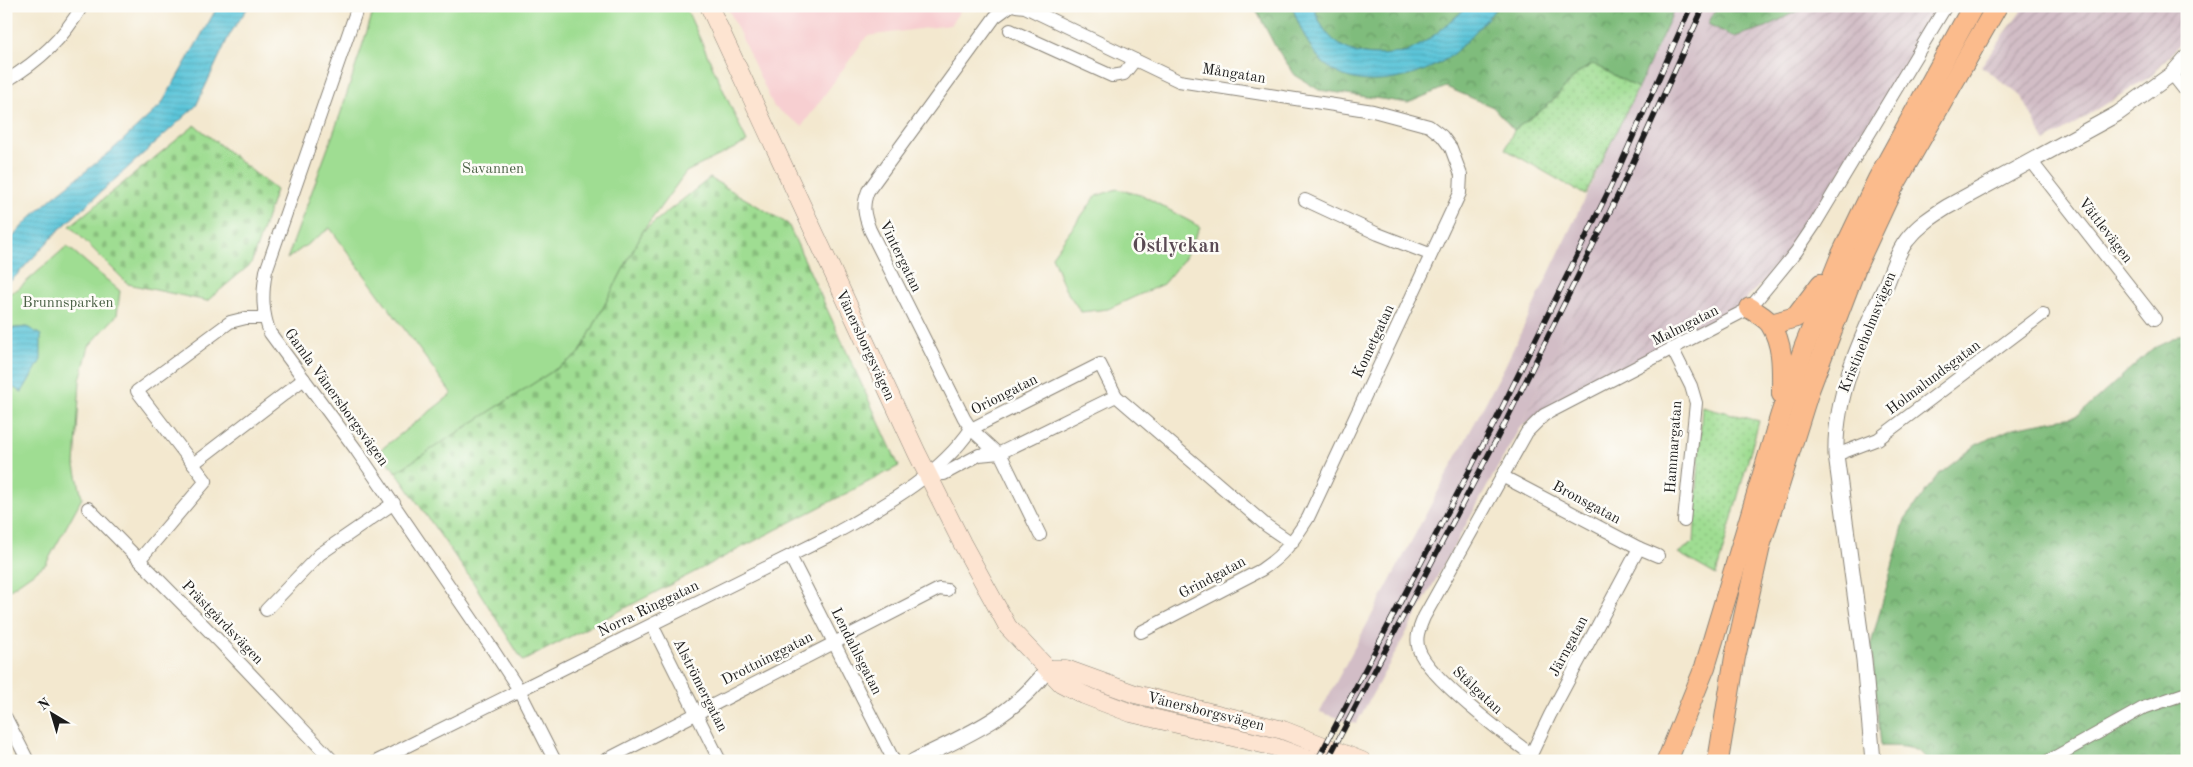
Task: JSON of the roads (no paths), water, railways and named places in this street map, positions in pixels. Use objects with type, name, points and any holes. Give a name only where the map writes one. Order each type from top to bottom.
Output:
[{"type":"highway","points":[[1667,761],[1705,667],[1781,414],[1804,348],[1841,256],[1878,179],[1973,6]]},
{"type":"highway","points":[[1718,761],[1735,657],[1760,546],[1810,390],[1857,264],[1892,189],[1997,6]]},
{"type":"highway","points":[[1771,324],[1796,317],[1841,256]]},
{"type":"highway","points":[[1750,308],[1771,324],[1783,362],[1781,414]]},
{"type":"main road","name":"Vänersborgsvägen","points":[[709,6],[928,475],[962,543],[1008,627],[1061,684],[1071,689],[1131,712],[1275,747],[1312,761]]},
{"type":"main road","name":"Vänersborgsvägen","points":[[1048,669],[1066,669],[1135,694],[1283,730],[1362,761]]},
{"type":"street","points":[[6,81],[32,65],[48,51],[72,24],[82,6]]},
{"type":"street","name":"Gamla Vänersborgsvägen","points":[[358,6],[266,271],[262,289],[264,318],[270,333],[394,503],[519,690],[555,761]]},
{"type":"street","name":"Vintergatan","points":[[998,453],[971,429],[870,230],[864,213],[863,203],[868,190],[995,16],[1010,6]]},
{"type":"street","name":"Mångatan","points":[[1016,6],[1026,7],[1179,81],[1373,111],[1429,126],[1442,136],[1451,148]]},
{"type":"street","name":"Malmgatan","points":[[1418,639],[1418,632],[1424,617],[1527,432],[1544,416],[1750,308],[1796,252],[1815,224],[1946,6]]},
{"type":"street","points":[[1010,30],[1112,76],[1124,74],[1135,60]]},
{"type":"street","name":"Kristineholmsvägen","points":[[1872,761],[1864,660],[1836,455],[1835,430],[1840,400],[1866,330],[1905,242],[1922,223],[1947,207],[2117,114],[2172,74],[2187,57]]},
{"type":"street","points":[[2172,74],[2187,93]]},
{"type":"street","name":"Kometgatan","points":[[1292,543],[1308,518],[1460,193],[1461,175],[1451,148]]},
{"type":"street","name":"Vättlevägen","points":[[2032,162],[2155,319]]},
{"type":"street","points":[[1305,200],[1378,234],[1427,253]]},
{"type":"street","name":"Holmalundsgatan","points":[[1836,455],[1878,439],[2043,314]]},
{"type":"street","points":[[140,559],[206,481],[138,391],[230,322],[246,318],[264,318]]},
{"type":"street","name":"Hammargatan","points":[[1673,350],[1691,386],[1696,403],[1684,521]]},
{"type":"street","name":"Oriongatan","points":[[928,475],[960,445],[971,429],[1100,364],[1116,396],[1259,520],[1292,543]]},
{"type":"street","points":[[193,464],[304,379]]},
{"type":"street","points":[[928,475],[944,474],[979,455],[998,453],[1116,396]]},
{"type":"street","points":[[998,453],[1040,535]]},
{"type":"street","name":"Norra Ringgatan","points":[[377,761],[790,556],[881,507],[928,475]]},
{"type":"street","name":"Bronsgatan","points":[[1502,476],[1639,548],[1658,556]]},
{"type":"street","points":[[266,610],[320,554],[394,503]]},
{"type":"street","name":"Prästgårdsvägen","points":[[88,508],[140,559],[333,761]]},
{"type":"street","name":"Grindgatan","points":[[1141,632],[1261,570],[1276,560],[1292,543]]},
{"type":"street","name":"Järngatan","points":[[1530,758],[1550,715],[1639,548]]},
{"type":"street","name":"Lendahlsgatan","points":[[790,556],[894,761]]},
{"type":"street","name":"Drottninggatan","points":[[604,761],[939,589],[947,590]]},
{"type":"street","name":"Alströmergatan","points":[[652,625],[720,761]]},
{"type":"street","name":"Stålgatan","points":[[1418,639],[1420,651],[1435,673],[1530,758]]},
{"type":"street","points":[[914,761],[999,718],[1023,699],[1048,669]]},
{"type":"street","points":[[2048,761],[2143,708],[2187,693]]},
{"type":"street","points":[[6,718],[28,761]]},
{"type":"water","points":[[218,6],[249,6],[230,34],[196,106],[58,231],[14,278],[6,284],[6,245],[26,222],[53,197],[110,152],[161,105]]},
{"type":"water","points":[[1292,6],[1314,6],[1325,30],[1342,46],[1352,51],[1377,55],[1402,53],[1417,47],[1468,6],[1498,6],[1480,27],[1445,60],[1419,73],[1389,80],[1374,81],[1359,80],[1345,76],[1332,70],[1325,64],[1307,41]]},
{"type":"water","points":[[1711,6],[1768,6],[1748,12]]},
{"type":"water","points":[[27,327],[41,335],[41,360],[22,392],[6,384],[6,329]]},
{"type":"railway","points":[[1317,761],[1496,420],[1611,186],[1691,6]]},
{"type":"railway","points":[[1327,761],[1504,425],[1620,191],[1704,6]]},
{"type":"district","name":"Östlyckan","points":[[1176,245]]},
{"type":"park label","name":"Savannen","points":[[493,168]]},
{"type":"park label","name":"Brunnsparken","points":[[68,302]]}]
